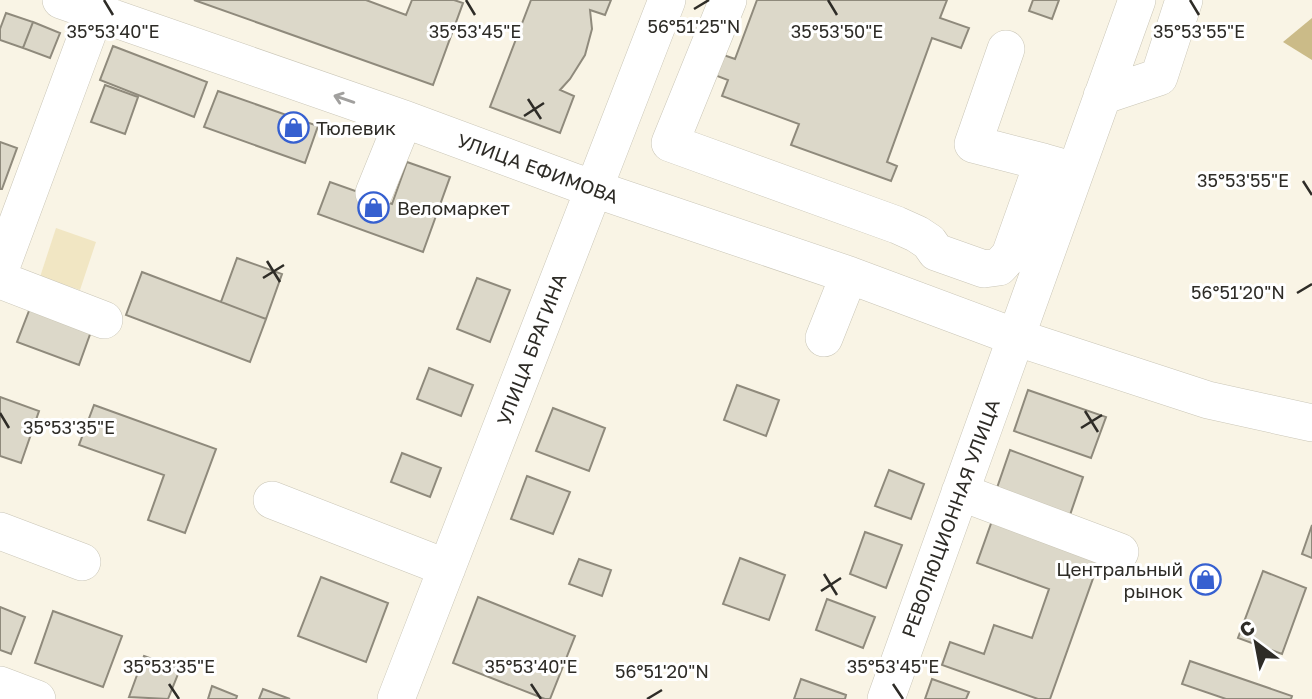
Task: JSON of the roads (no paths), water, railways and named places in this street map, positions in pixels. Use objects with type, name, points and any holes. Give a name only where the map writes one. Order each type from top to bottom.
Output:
[{"type":"street","name":"УЛИЦА ЕФИМОВА","points":[[61,0],[98,6],[593,188],[849,275],[1016,337],[1208,400],[1312,423]]},
{"type":"street","name":"УЛИЦА БРАГИНА","points":[[396,699],[667,0]]},
{"type":"street","points":[[728,0],[670,143],[897,225],[929,242],[936,252],[984,269],[999,267],[1010,255],[1059,166],[1102,96],[1136,0]]},
{"type":"street","points":[[1102,96],[1159,77],[1184,0]]},
{"type":"street","points":[[0,270],[98,6]]},
{"type":"street","points":[[1006,49],[973,144],[1059,166]]},
{"type":"street","points":[[374,193],[404,119]]},
{"type":"street","name":"РЕВОЛЮЦИОННАЯ УЛИЦА","points":[[886,699],[1016,337],[1059,166]]},
{"type":"street","points":[[824,338],[849,275]]},
{"type":"street","points":[[0,280],[104,320]]},
{"type":"street","points":[[960,492],[1120,552]]},
{"type":"street","points":[[272,500],[447,568]]},
{"type":"street","points":[[0,531],[82,562]]},
{"type":"street","points":[[0,685],[37,699]]},
{"type":"place","name":"Тюлевик","points":[[293,127]]},
{"type":"place","name":"Веломаркет","points":[[374,207]]},
{"type":"place","name":"Центральный рынок","points":[[1206,579]]}]
